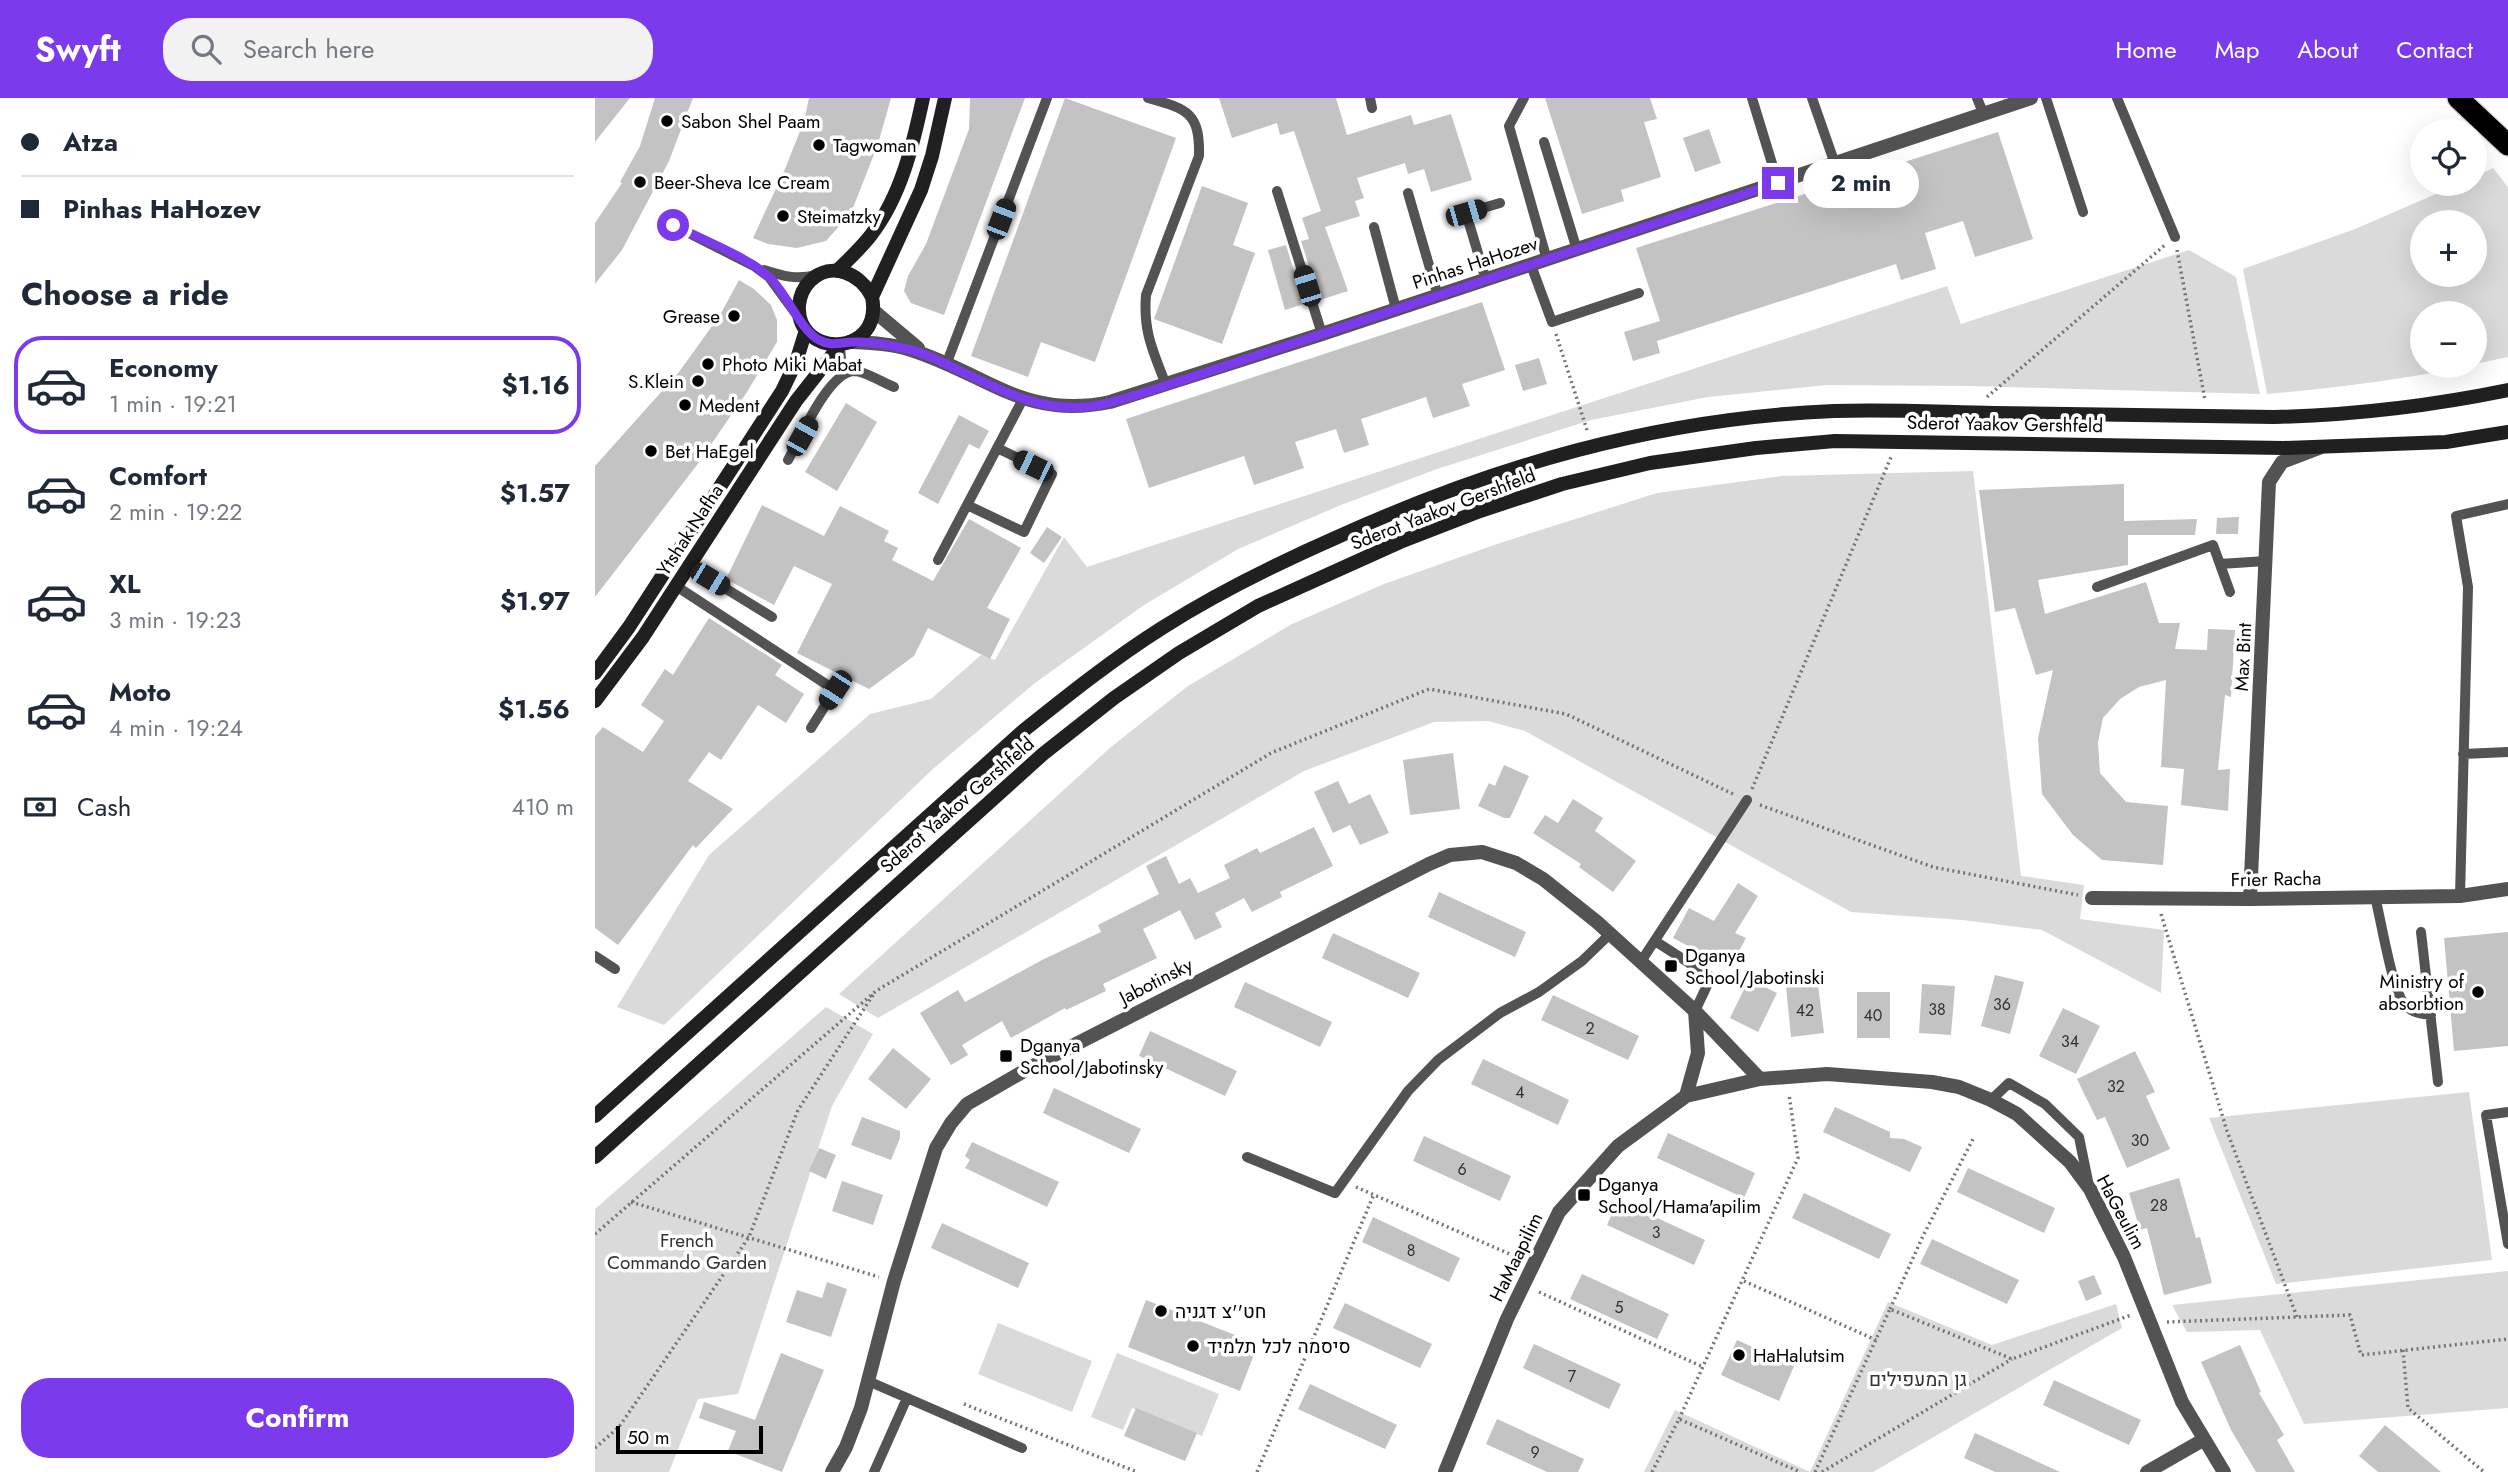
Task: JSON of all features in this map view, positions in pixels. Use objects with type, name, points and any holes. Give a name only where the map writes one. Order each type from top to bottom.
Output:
[{"type":"highway","points":[[2458,98],[2508,145]]},
{"type":"main road","points":[[837,271],[871,235],[886,213],[911,150],[923,98]]},
{"type":"main road","points":[[873,304],[859,278],[837,271],[821,274],[804,288],[799,309],[804,325],[816,339],[828,344],[846,343],[869,326],[873,304],[921,190],[945,98]]},
{"type":"main road","name":"Ytshak Nafha","points":[[595,673],[629,628],[782,391],[796,362],[804,325]]},
{"type":"main road","name":"Ytshak Nafha","points":[[595,701],[643,637],[796,401],[846,343]]},
{"type":"main road","name":"Sderot Yaakov Gershfeld","points":[[595,1116],[1023,731],[1096,673],[1163,627],[1244,579],[1388,514],[1470,482],[1553,455],[1644,433],[1766,416],[1833,411],[2345,415],[2417,407],[2508,390]]},
{"type":"main road","name":"Sderot Yaakov Gershfeld","points":[[595,1157],[1043,754],[1114,698],[1179,653],[1258,606],[1400,542],[1480,511],[1562,484],[1650,463],[1756,448],[1835,441],[2321,447],[2446,442],[2508,432]]},
{"type":"street","name":"Pinhas HaHozev","points":[[846,343],[880,343],[911,350],[1023,399],[1058,407],[1086,407],[1166,385],[1322,334],[2031,98]]},
{"type":"street","name":"Pinhas HaHozev","points":[[873,304],[930,357]]},
{"type":"street","name":"Max Bint","points":[[2250,900],[2269,482],[2282,462],[2321,447]]},
{"type":"street","name":"Jabotinsky","points":[[832,1472],[858,1417],[894,1281],[936,1147],[967,1104],[1031,1067],[1450,855],[1482,852],[1516,863],[1543,879],[1610,934],[1695,1011],[1760,1079]]},
{"type":"street","name":"Frier Racha","points":[[2460,896],[2508,889]]},
{"type":"street","name":"Frier Racha","points":[[2092,898],[2250,900],[2460,896],[2508,899]]},
{"type":"street","points":[[1686,1096],[1698,1053],[1695,1011]]},
{"type":"street","name":"HaGeulim","points":[[1760,1079],[1828,1074],[1931,1082],[1959,1087],[2017,1114],[2041,1134],[2070,1162],[2090,1189],[2124,1257],[2182,1402],[2224,1472]]},
{"type":"street","name":"HaMaapilim","points":[[1445,1472],[1507,1319],[1559,1212],[1618,1146],[1686,1096],[1760,1079]]},
{"type":"street","points":[[2147,1472],[2203,1440]]},
{"type":"lane","points":[[946,365],[1047,98]]},
{"type":"lane","points":[[1148,98],[1181,103],[1195,119],[1199,138],[1199,156],[1146,295],[1144,315],[1147,335],[1166,385]]},
{"type":"lane","points":[[1524,98],[1509,126],[1547,260]]},
{"type":"lane","points":[[1752,98],[1778,183]]},
{"type":"lane","points":[[1812,98],[1835,164]]},
{"type":"lane","points":[[1977,98],[1985,115]]},
{"type":"lane","points":[[2046,98],[2083,212]]},
{"type":"lane","points":[[2117,98],[2175,237]]},
{"type":"lane","points":[[1544,142],[1577,250]]},
{"type":"lane","points":[[1277,191],[1322,334]]},
{"type":"lane","points":[[1408,193],[1438,296]]},
{"type":"lane","points":[[1486,280],[1466,213],[1500,203]]},
{"type":"lane","points":[[673,225],[754,266],[787,277],[800,279],[821,274]]},
{"type":"lane","points":[[1374,227],[1396,309]]},
{"type":"lane","points":[[1531,265],[1552,321],[1639,293]]},
{"type":"lane","points":[[754,266],[780,289],[804,325]]},
{"type":"lane","points":[[842,374],[846,343]]},
{"type":"lane","points":[[788,460],[829,387],[842,374],[855,370],[894,387]]},
{"type":"lane","points":[[938,560],[1023,399]]},
{"type":"lane","points":[[967,505],[1024,532],[1052,474],[997,448]]},
{"type":"lane","points":[[2460,896],[2468,587],[2456,516],[2508,504]]},
{"type":"lane","points":[[2097,587],[2213,545],[2230,592]]},
{"type":"lane","points":[[2220,564],[2266,561]]},
{"type":"lane","points":[[689,566],[772,617]]},
{"type":"lane","points":[[676,586],[835,690],[811,728]]},
{"type":"lane","points":[[2463,754],[2508,752]]},
{"type":"lane","points":[[1640,963],[1747,800]]},
{"type":"lane","points":[[2375,897],[2397,989],[2404,1004],[2416,1013],[2431,1015]]},
{"type":"lane","points":[[2421,932],[2438,1082]]},
{"type":"lane","points":[[1247,1157],[1335,1193],[1408,1091],[1438,1060],[1500,1013],[1539,992],[1582,961],[1610,934]]},
{"type":"lane","points":[[1655,941],[1711,977],[1695,1011]]},
{"type":"lane","points":[[595,956],[615,969]]},
{"type":"lane","points":[[1991,1100],[2009,1083],[2045,1104],[2079,1137],[2090,1189]]},
{"type":"lane","points":[[2508,1112],[2487,1115],[2508,1244]]},
{"type":"lane","points":[[868,1381],[1022,1448]]},
{"type":"lane","points":[[874,1472],[907,1398]]},
{"type":"path","points":[[1969,412],[2175,237],[2208,416]]},
{"type":"path","points":[[1552,321],[1592,446]]},
{"type":"path","points":[[1747,800],[1897,442]]},
{"type":"path","points":[[595,1234],[876,990],[1271,753],[1429,689],[1566,714],[1747,800],[1933,867],[2092,898]]},
{"type":"path","points":[[2156,898],[2227,1131],[2297,1317]]},
{"type":"path","points":[[595,1448],[619,1426],[749,1237],[798,1110],[876,990]]},
{"type":"path","points":[[1652,1472],[1679,1419],[1798,1158],[1786,1076]]},
{"type":"path","points":[[1815,1472],[1923,1236],[1974,1137]]},
{"type":"path","points":[[1343,1181],[1534,1264]]},
{"type":"path","points":[[1257,1472],[1374,1194]]},
{"type":"path","points":[[631,1202],[894,1281]]},
{"type":"path","points":[[1743,1281],[1876,1340]]},
{"type":"path","points":[[1524,1285],[1703,1367]]},
{"type":"path","points":[[1890,1309],[2012,1359]]},
{"type":"path","points":[[1822,1472],[2012,1359],[2148,1316],[2350,1315],[2361,1355],[2508,1339]]},
{"type":"path","points":[[2403,1350],[2408,1408],[2484,1472]]},
{"type":"path","points":[[960,1403],[1136,1472]]},
{"type":"path","points":[[1679,1419],[1800,1472]]},
{"type":"green space","points":[[2493,168],[2508,187],[2508,357],[2487,361],[2487,301],[2410,301],[2410,376],[2267,394],[2243,269],[2355,229],[2431,196],[2487,196],[2487,171]]},
{"type":"green space","points":[[2189,250],[2236,277],[2260,394],[1827,385],[1708,397],[1591,420],[1437,469],[1341,505],[1238,549],[1144,605],[1035,683],[934,768],[664,1025],[617,1007],[709,855],[870,714],[931,699],[981,655],[995,660],[1064,537],[1087,567],[1947,286],[1961,324]]},
{"type":"green space","points":[[1973,471],[2021,876],[2084,885],[2080,919],[2164,930],[2161,993],[2042,930],[1962,920],[1851,912],[1525,731],[1488,721],[1434,722],[1304,771],[878,1018],[839,994],[1111,747],[1188,686],[1292,624],[1384,584],[1500,543],[1657,493],[1781,476]]},
{"type":"green space","name":"French Commando Garden","points":[[826,1007],[873,1034],[832,1106],[738,1394],[698,1399],[669,1472],[595,1472],[595,1209]]},
{"type":"green space","points":[[2469,1092],[2492,1260],[2276,1284],[2209,1118]]},
{"type":"green space","points":[[2508,1271],[2508,1408],[2304,1424],[2260,1330],[2187,1332],[2172,1305]]},
{"type":"green space","name":"גן המעפילים","points":[[1888,1302],[1992,1345],[2116,1304],[2122,1328],[1873,1472],[1810,1472]]},
{"type":"green space","points":[[998,1323],[1092,1361],[1072,1412],[978,1374]]},
{"type":"green space","points":[[1117,1353],[1219,1394],[1202,1436],[1132,1408],[1123,1430],[1091,1417]]},
{"type":"green space","points":[[1675,1410],[1810,1472],[1644,1472]]},
{"type":"building","points":[[595,98],[630,98],[595,142]]},
{"type":"building","points":[[655,98],[693,98],[669,161],[622,250],[595,284],[595,223],[622,183],[620,182],[640,146]]},
{"type":"building","points":[[809,98],[891,98],[878,144],[851,213],[826,241],[797,248],[768,244],[753,238],[785,169],[804,121]]},
{"type":"building","points":[[970,98],[1025,98],[944,315],[911,303],[904,291],[908,276],[926,244],[969,129]]},
{"type":"building","points":[[1065,98],[1176,138],[1095,362],[1041,342],[1028,377],[971,356]]},
{"type":"building","points":[[1219,98],[1336,98],[1347,135],[1411,115],[1414,125],[1451,114],[1472,180],[1431,192],[1424,169],[1408,174],[1405,163],[1357,178],[1364,198],[1355,201],[1360,216],[1325,227],[1348,291],[1320,300],[1301,241],[1309,239],[1302,218],[1321,211],[1294,131],[1280,135],[1277,123],[1232,138]]},
{"type":"building","points":[[1545,98],[1650,98],[1657,119],[1644,122],[1661,177],[1621,190],[1624,201],[1582,214]]},
{"type":"building","points":[[1709,129],[1721,163],[1695,172],[1683,138]]},
{"type":"building","points":[[1998,132],[2033,239],[1975,257],[1963,221],[1925,233],[1936,269],[1901,280],[1896,264],[1657,341],[1660,353],[1633,361],[1624,332],[1660,321],[1636,248]]},
{"type":"building","points":[[1202,186],[1248,203],[1233,245],[1255,253],[1222,344],[1154,319]]},
{"type":"building","points":[[1286,245],[1304,304],[1285,310],[1268,250]]},
{"type":"building","points":[[739,280],[754,289],[771,305],[777,320],[777,342],[747,392],[697,465],[595,597],[595,466],[679,372],[720,315]]},
{"type":"building","points":[[1482,302],[1505,370],[1462,384],[1470,406],[1433,418],[1426,397],[1361,419],[1369,445],[1344,453],[1336,429],[1295,442],[1304,468],[1254,485],[1244,456],[1149,488],[1126,419]]},
{"type":"building","points":[[1539,358],[1547,384],[1523,391],[1515,365]]},
{"type":"building","points":[[846,403],[877,422],[837,491],[805,472]]},
{"type":"building","points":[[959,415],[989,431],[979,449],[969,444],[938,504],[918,493]]},
{"type":"building","points":[[2124,484],[2124,521],[2197,519],[2195,535],[2128,535],[2128,565],[2038,580],[2045,614],[2146,582],[2159,623],[2180,623],[2175,649],[2207,650],[2208,629],[2235,630],[2231,697],[2225,695],[2218,770],[2230,769],[2228,811],[2181,805],[2184,769],[2161,767],[2166,680],[2139,687],[2120,699],[2103,718],[2098,742],[2100,773],[2126,802],[2168,806],[2163,865],[2102,860],[2073,835],[2042,794],[2038,738],[2053,670],[2036,675],[2015,608],[1995,612],[1979,490]]},
{"type":"building","points":[[762,505],[824,536],[840,506],[889,531],[884,541],[898,548],[892,560],[933,581],[969,519],[1021,548],[987,608],[1010,619],[990,659],[928,628],[914,656],[869,689],[797,653],[832,584],[794,566],[774,605],[726,579]]},
{"type":"building","points":[[2239,517],[2238,534],[2216,534],[2217,518]]},
{"type":"building","points":[[1047,527],[1062,537],[1044,563],[1030,553]]},
{"type":"building","points":[[709,618],[782,665],[775,675],[804,694],[786,723],[758,705],[721,760],[709,752],[688,781],[733,809],[696,848],[693,845],[618,945],[595,928],[595,736],[603,727],[643,752],[664,721],[641,705],[665,669],[673,675]]},
{"type":"building","points":[[1453,753],[1460,809],[1410,815],[1403,760]]},
{"type":"building","points":[[1504,765],[1529,776],[1510,818],[1504,818],[1478,806],[1489,783],[1495,786]]},
{"type":"building","points":[[1338,781],[1349,804],[1370,794],[1389,833],[1360,845],[1350,825],[1333,833],[1314,792]]},
{"type":"building","points":[[1573,799],[1603,818],[1595,831],[1636,861],[1613,892],[1579,867],[1581,864],[1533,833],[1545,815],[1558,823]]},
{"type":"building","points":[[1314,827],[1333,866],[1280,892],[1282,897],[1252,912],[1244,898],[1215,913],[1222,927],[1195,940],[1180,910],[1143,929],[1157,958],[1103,984],[1106,991],[1066,1010],[1065,1008],[1011,1038],[1002,1021],[962,1045],[968,1055],[951,1065],[920,1013],[958,990],[965,1002],[1042,960],[1101,932],[1098,925],[1159,894],[1146,866],[1166,856],[1179,884],[1190,878],[1198,893],[1230,878],[1224,865],[1257,848],[1260,853]]},
{"type":"building","points":[[1738,883],[1758,896],[1735,933],[1746,938],[1730,968],[1673,938],[1689,908],[1714,921]]},
{"type":"building","points":[[1439,892],[1526,932],[1515,957],[1428,917]]},
{"type":"building","name":"Ministry of absorbtion","points":[[2508,932],[2508,1046],[2454,1051],[2444,938]]},
{"type":"building","points":[[1333,933],[1420,973],[1408,998],[1322,958]]},
{"type":"building","points":[[1995,975],[2024,982],[2010,1034],[1981,1026]]},
{"type":"building","points":[[1749,979],[1777,993],[1758,1032],[1730,1018]]},
{"type":"building","points":[[1245,982],[1332,1022],[1320,1047],[1234,1007]]},
{"type":"building","points":[[1818,984],[1824,1033],[1791,1037],[1786,987]]},
{"type":"building","points":[[1922,984],[1955,986],[1951,1035],[1919,1033]]},
{"type":"building","points":[[1857,992],[1890,992],[1890,1038],[1857,1038]]},
{"type":"building","points":[[1553,995],[1639,1036],[1628,1060],[1541,1020]]},
{"type":"building","points":[[2063,1008],[2100,1026],[2076,1074],[2039,1056]]},
{"type":"building","points":[[1150,1031],[1237,1071],[1225,1096],[1139,1056]]},
{"type":"building","points":[[893,1048],[931,1079],[906,1109],[868,1079]]},
{"type":"building","points":[[2135,1051],[2155,1092],[2146,1096],[2170,1149],[2127,1168],[2105,1117],[2097,1120],[2077,1079]]},
{"type":"building","points":[[1483,1059],[1569,1100],[1558,1125],[1471,1084]]},
{"type":"building","points":[[1054,1088],[1141,1129],[1129,1153],[1043,1113]]},
{"type":"building","points":[[1835,1107],[1890,1132],[1890,1138],[1904,1139],[1922,1147],[1910,1172],[1823,1132]]},
{"type":"building","points":[[862,1117],[900,1131],[891,1160],[851,1145]]},
{"type":"building","points":[[1668,1133],[1755,1173],[1744,1198],[1657,1158]]},
{"type":"building","points":[[1424,1136],[1511,1176],[1500,1201],[1413,1161]]},
{"type":"building","points":[[972,1142],[1059,1182],[1047,1207],[965,1168],[970,1160],[965,1156]]},
{"type":"building","points":[[819,1148],[836,1155],[826,1179],[809,1171]]},
{"type":"building","points":[[1968,1168],[2055,1208],[2044,1233],[1957,1192]]},
{"type":"building","points":[[2179,1178],[2196,1238],[2200,1237],[2212,1283],[2164,1295],[2147,1228],[2140,1230],[2129,1193]]},
{"type":"building","points":[[842,1181],[883,1195],[873,1225],[832,1211]]},
{"type":"building","points":[[1804,1193],[1891,1234],[1879,1259],[1792,1218]]},
{"type":"building","points":[[1618,1200],[1705,1240],[1694,1265],[1607,1225]]},
{"type":"building","points":[[1373,1217],[1460,1258],[1449,1282],[1362,1242]]},
{"type":"building","points":[[942,1223],[1029,1263],[1018,1288],[931,1248]]},
{"type":"building","points":[[1932,1239],[2019,1280],[2007,1304],[1920,1264]]},
{"type":"building","points":[[1582,1274],[1669,1314],[1657,1339],[1570,1299]]},
{"type":"building","points":[[2094,1275],[2102,1294],[2086,1301],[2078,1281]]},
{"type":"building","points":[[827,1282],[847,1289],[831,1337],[786,1322],[797,1290],[822,1298]]},
{"type":"building","name":"סיסמה לכל תלמיד","points":[[1146,1300],[1258,1344],[1240,1391],[1128,1347]]},
{"type":"building","points":[[1345,1303],[1432,1344],[1420,1368],[1333,1328]]},
{"type":"building","points":[[1737,1340],[1794,1366],[1779,1401],[1721,1375]]},
{"type":"building","points":[[1534,1344],[1621,1384],[1609,1409],[1523,1368]]},
{"type":"building","points":[[2240,1345],[2261,1392],[2259,1393],[2284,1435],[2277,1440],[2295,1472],[2256,1472],[2231,1430],[2201,1362]]},
{"type":"building","points":[[781,1353],[824,1370],[782,1472],[728,1451],[736,1431],[699,1418],[704,1402],[755,1420]]},
{"type":"building","points":[[2054,1380],[2141,1420],[2129,1445],[2043,1405]]},
{"type":"building","points":[[1310,1384],[1397,1425],[1385,1449],[1298,1409]]},
{"type":"building","points":[[1136,1408],[1197,1433],[1185,1461],[1124,1436]]},
{"type":"building","points":[[1497,1419],[1584,1459],[1578,1472],[1547,1472],[1486,1444]]},
{"type":"building","points":[[2385,1425],[2441,1472],[2378,1472],[2359,1456]]},
{"type":"building","points":[[1975,1433],[2060,1472],[1995,1472],[1964,1458]]},
{"type":"place","name":"Sabon Shel Paam","points":[[667,121]]},
{"type":"place","name":"Tagwoman","points":[[819,145]]},
{"type":"place","name":"Beer-Sheva Ice Cream","points":[[640,182]]},
{"type":"place","name":"Steimatzky","points":[[783,216]]},
{"type":"place","name":"Grease","points":[[734,316]]},
{"type":"place","name":"Photo Miki Mabat","points":[[708,364]]},
{"type":"place","name":"S.Klein","points":[[698,381]]},
{"type":"place","name":"Medent","points":[[685,405]]},
{"type":"place","name":"Bet HaEgel","points":[[651,451]]},
{"type":"place","name":"Dganya School/Jabotinski","points":[[1671,966]]},
{"type":"place","name":"Ministry of absorbtion","points":[[2478,992]]},
{"type":"place","name":"Dganya School/Jabotinsky","points":[[1006,1056]]},
{"type":"place","name":"Dganya School/Hama'apilim","points":[[1584,1195]]},
{"type":"place","name":"חט''צ דגניה","points":[[1161,1311]]},
{"type":"place","name":"סיסמה לכל תלמיד","points":[[1193,1346]]},
{"type":"place","name":"HaHalutsim","points":[[1739,1355]]},
{"type":"route","points":[[673,225],[754,266],[769,277],[780,289],[806,330],[816,339],[828,344],[880,343],[911,350],[1032,402],[1058,407],[1086,407],[1153,390],[1778,183]]}]
